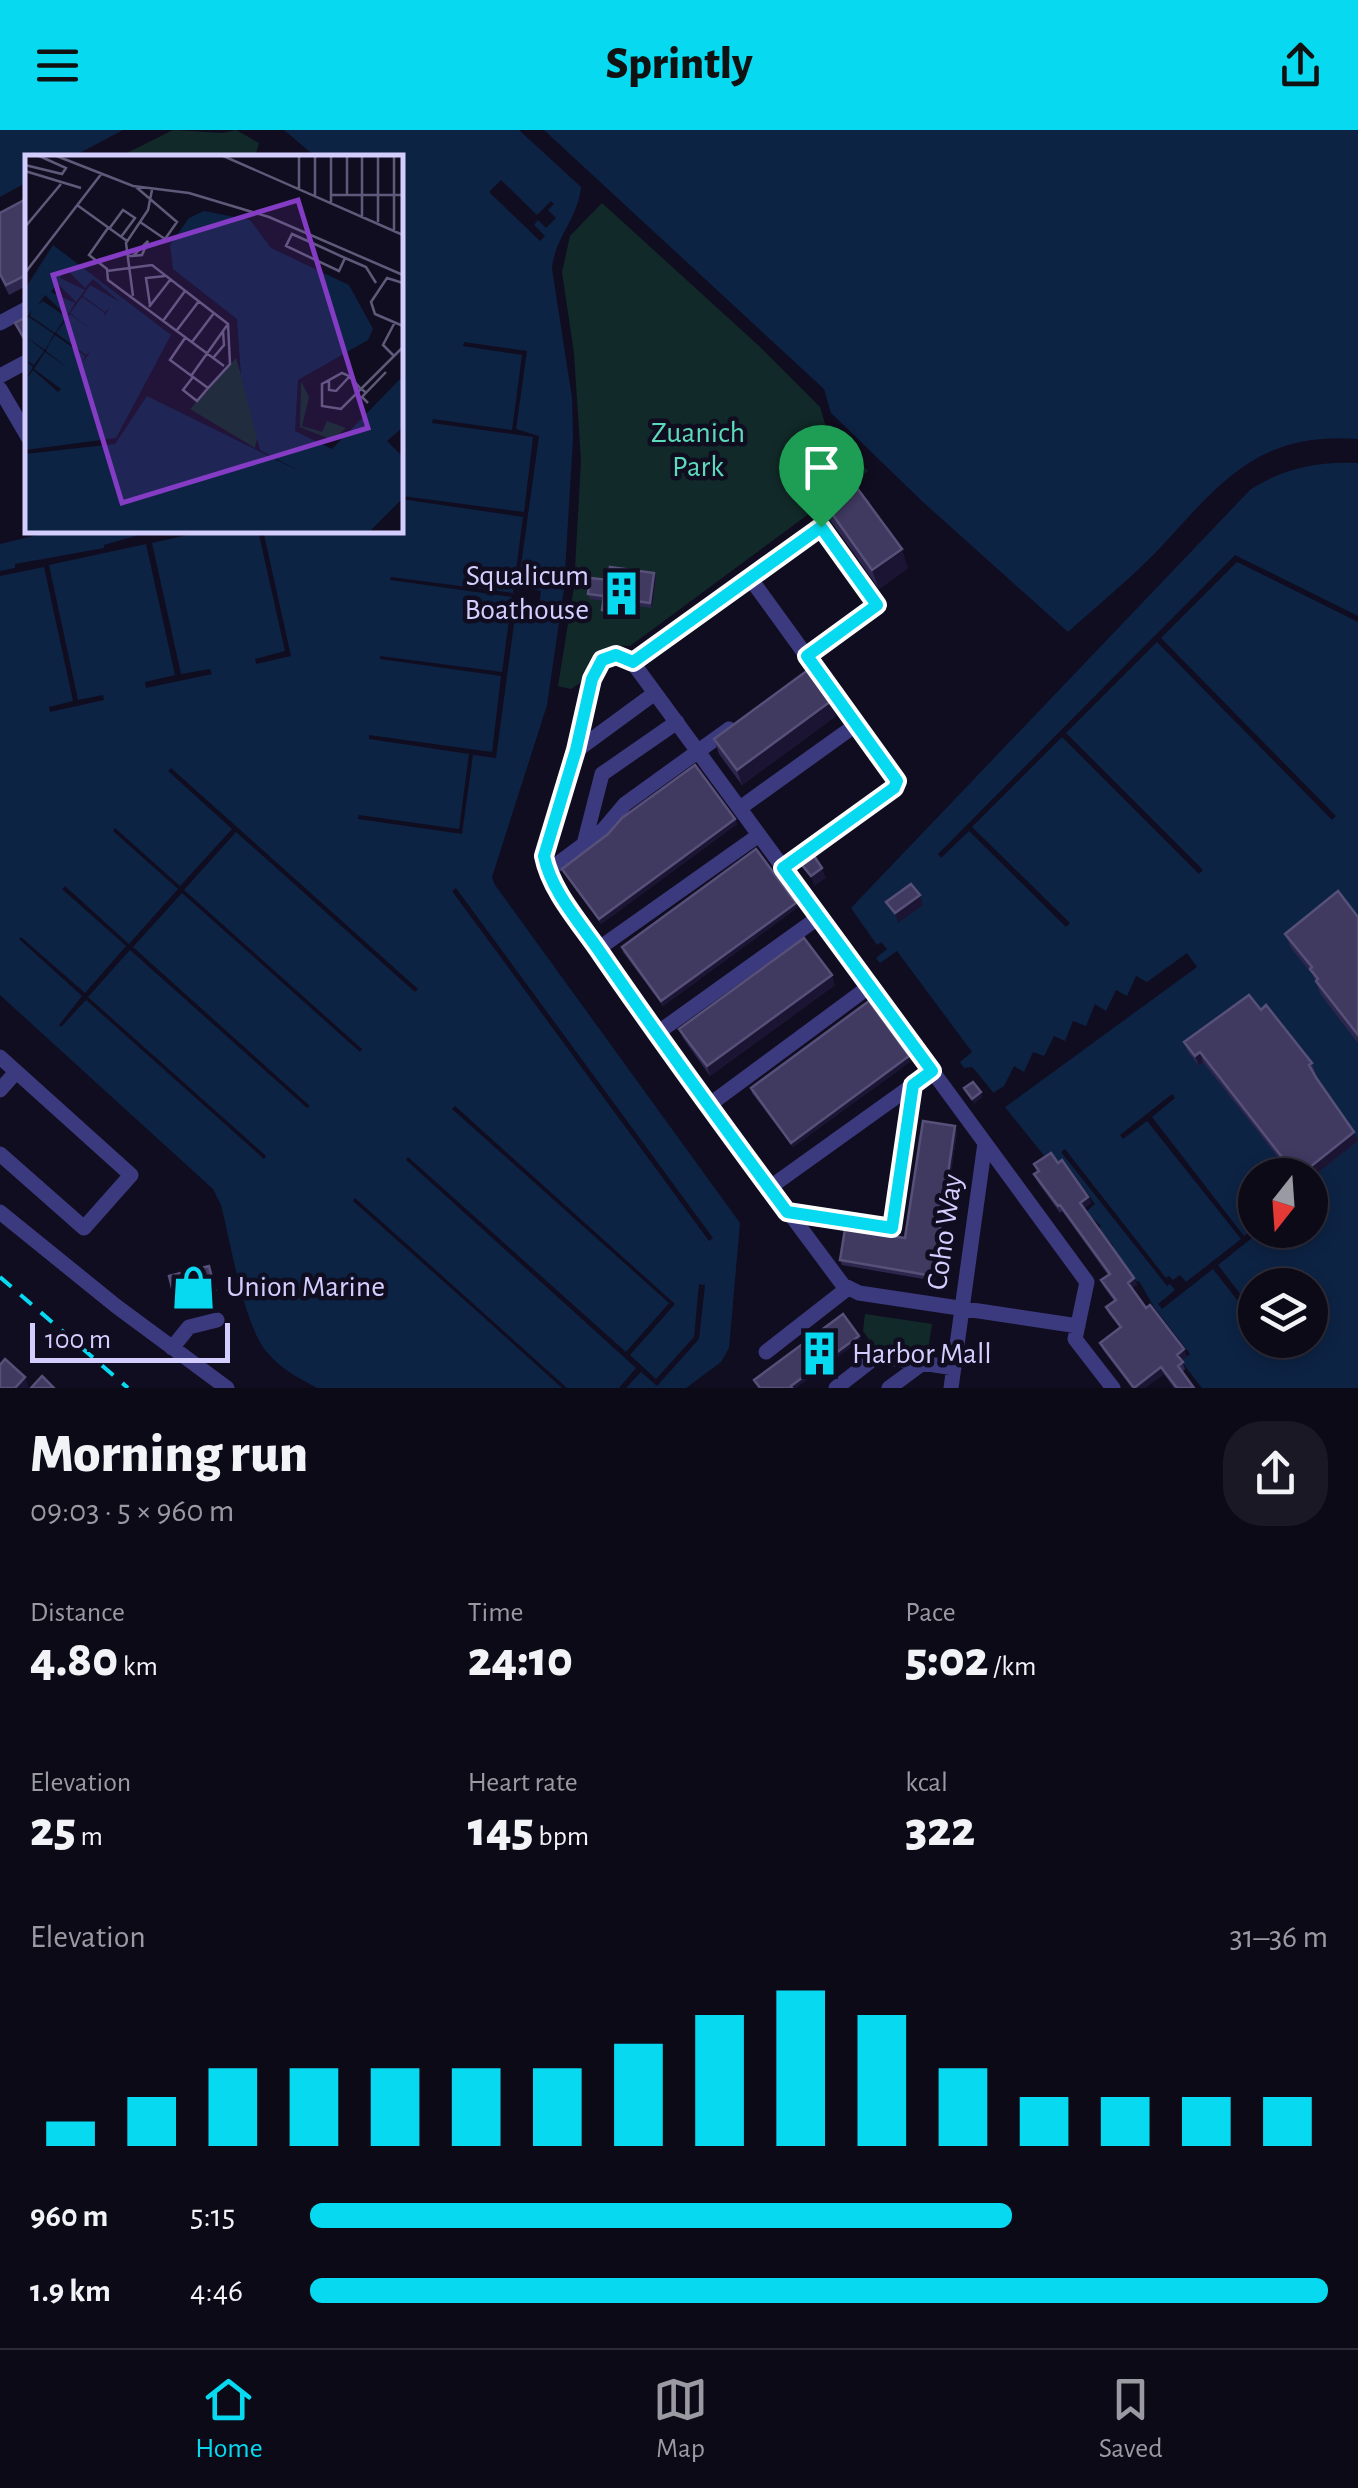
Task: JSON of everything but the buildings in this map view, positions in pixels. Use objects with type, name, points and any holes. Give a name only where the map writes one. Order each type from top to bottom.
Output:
[{"type":"street","points":[[0,323],[25,310]]},
{"type":"street","points":[[0,376],[25,363]]},
{"type":"street","points":[[0,389],[21,412]]},
{"type":"street","points":[[633,662],[821,527],[877,605],[811,661],[800,677]]},
{"type":"street","points":[[750,578],[896,778],[896,785],[783,868]]},
{"type":"street","points":[[1078,1326],[848,1288],[832,1272],[656,1034],[548,871],[544,856],[594,673],[602,660],[616,655],[633,662],[1087,1282],[1078,1326],[1075,1339],[1113,1388]]},
{"type":"street","points":[[576,750],[655,692]]},
{"type":"street","points":[[548,871],[603,830],[625,804],[742,720]]},
{"type":"street","points":[[584,844],[602,774],[677,722]]},
{"type":"street","points":[[740,808],[857,724]]},
{"type":"street","points":[[598,949],[759,835]]},
{"type":"street","points":[[656,1034],[819,916]]},
{"type":"street","points":[[709,1105],[870,986]]},
{"type":"street","points":[[0,1057],[131,1175],[84,1228],[0,1154]]},
{"type":"street","points":[[769,1188],[932,1071]]},
{"type":"street","points":[[0,1090],[16,1072]]},
{"type":"street","points":[[787,1212],[892,1228],[913,1085]]},
{"type":"street","name":"Coho Way","points":[[951,1388],[985,1143]]},
{"type":"street","points":[[0,1212],[228,1388]]},
{"type":"street","points":[[766,1352],[848,1288]]},
{"type":"street","points":[[172,1348],[188,1326],[216,1320]]},
{"type":"street","points":[[836,1388],[877,1356],[954,1368]]},
{"type":"street","points":[[889,1388],[924,1363]]},
{"type":"green space","points":[[173,130],[236,130],[259,143],[256,155],[123,155]]},
{"type":"green space","name":"Zuanich Park","points":[[602,203],[820,407],[827,430],[868,471],[851,483],[870,502],[864,507],[818,507],[630,646],[598,651],[589,662],[586,679],[571,689],[558,686],[574,587],[581,461],[574,353],[562,272],[570,236]]},
{"type":"green space","points":[[865,1314],[932,1324],[927,1357],[876,1349],[863,1331]]},
{"type":"water","points":[[0,130],[123,130],[76,155],[25,155],[25,183],[0,197]]},
{"type":"water","points":[[284,130],[519,130],[581,187],[552,269],[572,398],[564,588],[547,705],[492,877],[740,1223],[729,1348],[721,1362],[686,1388],[317,1388],[303,1380],[277,1363],[258,1338],[244,1302],[221,1205],[213,1189],[0,995],[0,544],[50,532],[402,532],[402,155],[314,155]]},
{"type":"water","points":[[544,130],[1358,130],[1358,439],[1293,444],[1244,466],[1068,632],[831,413],[824,389]]},
{"type":"water","points":[[1358,463],[1358,1388],[1202,1388],[1181,1361],[1190,1354],[1111,1248],[1113,1245],[1098,1230],[1101,1226],[1086,1212],[1095,1204],[1065,1162],[1046,1158],[975,1070],[964,1068],[960,1062],[972,1052],[897,951],[880,963],[876,958],[887,949],[881,942],[877,945],[851,908],[1250,490],[1288,471]]},
{"type":"pier","points":[[501,180],[537,215],[551,201],[554,204],[548,210],[556,218],[546,228],[538,220],[534,225],[545,236],[540,241],[489,192]]},
{"type":"pier","points":[[464,342],[527,351],[516,429],[539,436],[518,587],[541,591],[539,605],[517,602],[496,758],[473,755],[462,834],[358,819],[359,815],[459,829],[469,754],[369,739],[369,735],[492,752],[501,676],[380,659],[502,672],[512,597],[390,580],[391,577],[513,593],[523,517],[402,499],[402,496],[524,512],[533,437],[432,423],[433,419],[512,430],[522,355],[463,346]]},
{"type":"pier","points":[[201,532],[152,543],[181,674],[210,669],[212,674],[146,688],[145,682],[175,675],[146,544],[49,565],[78,700],[103,695],[104,700],[50,712],[49,707],[73,701],[44,567],[0,576],[0,571],[15,568],[15,564],[104,548],[142,534]]},
{"type":"pier","points":[[258,532],[263,532],[291,656],[256,664],[255,659],[285,651]]},
{"type":"pier","points":[[1235,555],[1358,616],[1358,622],[1237,562],[1161,638],[1336,816],[1332,820],[1157,642],[1066,733],[1203,870],[1199,874],[1062,737],[972,827],[1070,923],[1066,927],[969,831],[941,858],[938,854]]},
{"type":"pier","points":[[171,768],[418,989],[415,992],[236,832],[184,890],[362,1049],[360,1052],[182,893],[133,947],[310,1106],[307,1108],[130,950],[88,997],[266,1156],[264,1159],[86,1000],[61,1027],[82,996],[19,939],[85,993],[126,946],[62,889],[65,886],[129,944],[178,889],[113,831],[115,828],[180,886],[232,829],[168,771]]},
{"type":"pier","points":[[456,888],[713,1238],[709,1241],[452,891]]},
{"type":"pier","points":[[1187,953],[1197,967],[1004,1108],[993,1093],[1004,1086],[1014,1066],[1024,1072],[1033,1052],[1044,1056],[1054,1036],[1065,1041],[1073,1021],[1086,1026],[1095,1004],[1106,1011],[1116,990],[1127,996],[1136,976],[1147,982]]},
{"type":"pier","points":[[1172,1094],[1175,1098],[1152,1117],[1238,1228],[1238,1235],[1147,1121],[1123,1139],[1120,1135]]},
{"type":"pier","points":[[455,1106],[675,1304],[630,1355],[656,1379],[694,1337],[699,1284],[705,1285],[699,1339],[657,1386],[641,1372],[626,1388],[619,1388],[636,1368],[406,1160],[408,1157],[626,1352],[669,1303],[452,1109]]},
{"type":"pier","points":[[1065,1149],[1166,1278],[1173,1280],[1180,1275],[1186,1282],[1238,1241],[1239,1248],[1218,1265],[1238,1291],[1238,1301],[1213,1269],[1162,1309],[1158,1304],[1175,1290],[1170,1284],[1167,1286],[1061,1152]]},
{"type":"pier","points":[[355,1198],[567,1388],[562,1388],[353,1201]]},
{"type":"railway","points":[[0,1277],[128,1388]]},
{"type":"place","name":"Squalicum Boathouse","points":[[622,593]]},
{"type":"place","name":"Union Marine","points":[[193,1287]]},
{"type":"place","name":"Harbor Mall","points":[[819,1354]]},
{"type":"route","points":[[821,527],[877,605],[807,656],[897,781],[894,788],[783,868],[932,1071],[913,1085],[892,1228],[787,1212],[656,1034],[565,900],[544,856],[576,750],[592,679],[602,660],[616,655],[633,662],[821,527]]}]
